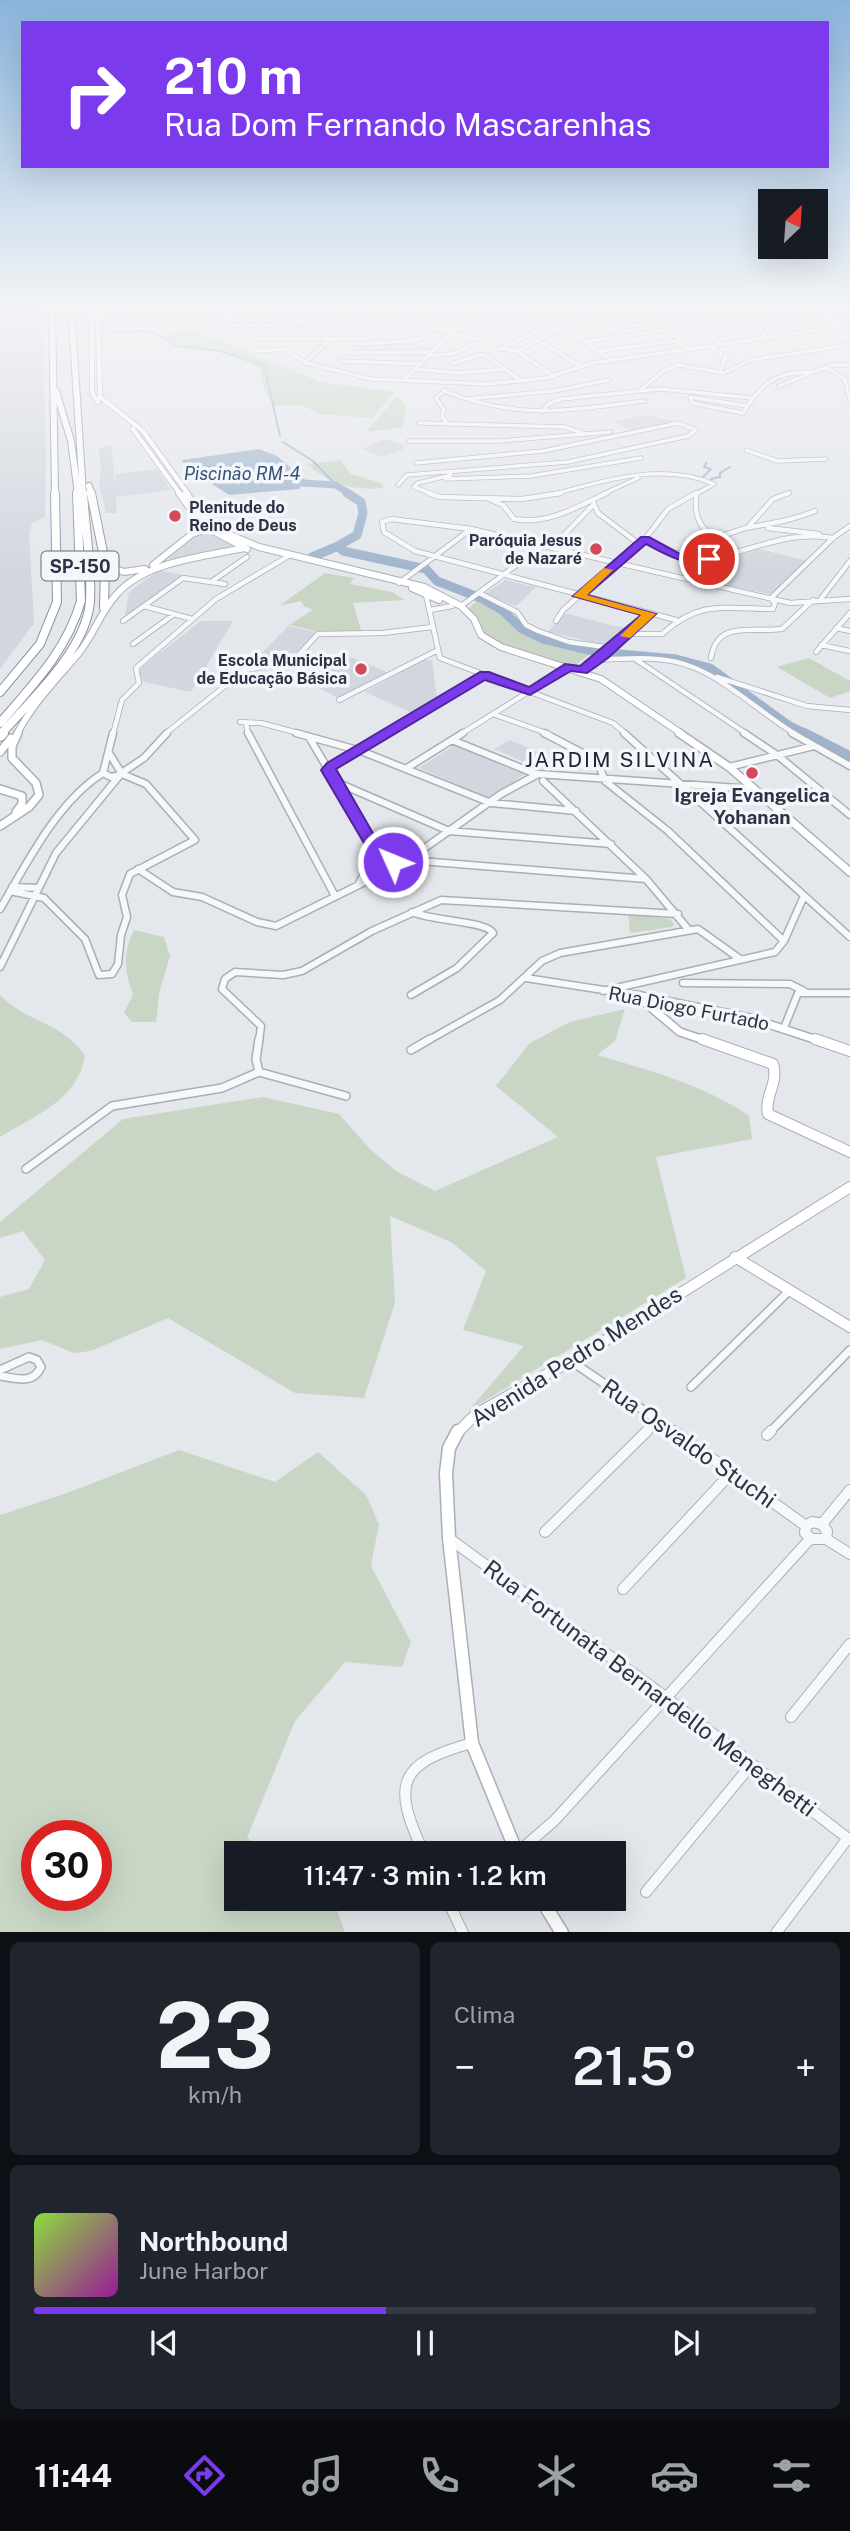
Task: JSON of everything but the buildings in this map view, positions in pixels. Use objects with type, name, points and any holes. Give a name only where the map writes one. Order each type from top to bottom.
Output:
[{"type":"highway","name":"SP-150","points":[[0,692],[40,644],[57,602],[54,395]]},
{"type":"highway","name":"SP-150","points":[[0,723],[67,638],[78,619],[81,601],[72,452],[65,412],[58,395]]},
{"type":"highway","name":"SP-150","points":[[0,736],[77,640],[87,617],[90,601],[82,462],[85,440],[79,433],[77,395]]},
{"type":"highway","points":[[82,462],[99,527],[104,608]]},
{"type":"street","points":[[94,395],[102,407],[138,433],[206,529],[244,548],[424,587],[461,606],[474,619],[475,625]]},
{"type":"street","points":[[100,395],[144,431],[203,516],[218,529],[287,557]]},
{"type":"street","points":[[439,395],[436,398],[444,410],[441,416],[448,424]]},
{"type":"street","points":[[458,395],[497,411],[542,412],[645,401]]},
{"type":"street","points":[[465,399],[507,395]]},
{"type":"street","points":[[542,412],[548,404],[561,399],[597,395]]},
{"type":"street","points":[[622,395],[633,402]]},
{"type":"street","points":[[691,395],[692,403],[743,413],[754,395]]},
{"type":"street","points":[[692,395],[747,406]]},
{"type":"street","points":[[694,395],[752,398]]},
{"type":"street","points":[[419,423],[565,427],[596,440]]},
{"type":"street","points":[[398,485],[407,475],[568,462],[688,436],[696,430],[678,423],[543,451],[416,463]]},
{"type":"street","points":[[409,441],[500,441],[610,432]]},
{"type":"street","points":[[581,443],[587,435]]},
{"type":"street","points":[[746,450],[778,461],[826,460]]},
{"type":"street","points":[[556,621],[579,596],[645,539],[668,509],[714,484],[680,473],[644,475],[593,482],[537,498],[440,497],[414,487],[418,483],[439,480],[524,477],[641,458]]},
{"type":"street","points":[[439,480],[455,473]]},
{"type":"street","points":[[477,497],[500,503],[512,517],[525,522],[552,518],[593,502],[644,475]]},
{"type":"street","points":[[696,493],[696,513],[705,531],[723,535],[748,527],[784,523],[815,511]]},
{"type":"street","points":[[748,527],[773,499],[789,493]]},
{"type":"street","points":[[593,502],[598,513],[639,544]]},
{"type":"street","points":[[401,582],[426,595],[461,606],[504,578],[542,546],[570,531],[593,502]]},
{"type":"street","points":[[192,533],[195,517]]},
{"type":"street","points":[[676,620],[504,578],[415,551],[390,537],[382,528],[383,520],[471,529],[792,603],[802,611]]},
{"type":"street","points":[[771,598],[833,538],[850,526]]},
{"type":"street","points":[[748,527],[800,530],[833,538]]},
{"type":"street","points":[[128,584],[128,579],[162,561],[192,533],[218,529]]},
{"type":"street","points":[[401,582],[471,529]]},
{"type":"street","points":[[645,539],[678,557],[709,559],[779,541],[825,536]]},
{"type":"street","points":[[0,752],[89,640],[104,608],[128,584],[171,564],[255,546]]},
{"type":"street","points":[[211,582],[247,556]]},
{"type":"street","points":[[104,771],[122,700],[139,683],[135,670],[224,594],[287,557]]},
{"type":"street","points":[[162,561],[171,564]]},
{"type":"street","points":[[820,600],[850,561]]},
{"type":"street","points":[[103,564],[124,572],[145,569]]},
{"type":"street","points":[[123,621],[183,578],[225,584]]},
{"type":"street","points":[[426,595],[440,658]]},
{"type":"street","points":[[480,595],[517,612],[526,625],[538,631],[608,651]]},
{"type":"street","points":[[771,598],[775,603],[773,609]]},
{"type":"street","points":[[628,634],[662,634],[676,620],[692,611],[707,608],[754,611],[813,600],[850,599]]},
{"type":"street","points":[[711,658],[712,649],[725,633],[737,629],[778,631],[813,600]]},
{"type":"street","points":[[445,602],[475,625],[481,635],[501,647],[582,670],[619,690],[729,768],[850,872]]},
{"type":"street","points":[[144,606],[192,620]]},
{"type":"street","points":[[429,610],[452,606]]},
{"type":"street","points":[[816,652],[850,613]]},
{"type":"street","points":[[582,670],[598,660],[650,614]]},
{"type":"street","points":[[133,645],[173,615]]},
{"type":"street","points":[[0,909],[45,833],[92,780],[104,771],[132,765],[144,758],[153,745],[241,673],[250,668],[292,662],[318,634],[383,634],[432,626]]},
{"type":"street","points":[[836,628],[850,631]]},
{"type":"street","points":[[821,645],[850,651]]},
{"type":"street","points":[[339,700],[438,650]]},
{"type":"street","points":[[422,658],[440,658],[613,723],[850,937]]},
{"type":"street","points":[[598,660],[634,658],[683,663],[713,677],[814,747],[850,766]]},
{"type":"street","points":[[634,658],[778,755],[850,815]]},
{"type":"street","points":[[407,768],[569,667]]},
{"type":"street","points":[[328,770],[484,675]]},
{"type":"street","points":[[713,677],[737,681],[807,706],[850,710]]},
{"type":"street","points":[[493,715],[579,748],[603,772],[605,781],[667,831],[784,941]]},
{"type":"street","points":[[0,826],[32,804],[39,794],[36,783],[10,752],[24,722]]},
{"type":"street","points":[[335,896],[243,722],[349,747],[492,802],[576,811]]},
{"type":"street","points":[[309,737],[375,854],[391,869]]},
{"type":"street","points":[[452,740],[545,778],[753,789]]},
{"type":"street","points":[[316,751],[332,743]]},
{"type":"street","points":[[349,747],[349,756]]},
{"type":"street","points":[[729,768],[814,747]]},
{"type":"street","points":[[11,889],[37,891],[85,939],[99,975],[106,976],[118,964],[121,935],[127,917],[122,895],[130,874],[195,841],[146,784],[119,769],[109,753]]},
{"type":"street","points":[[320,758],[342,760]]},
{"type":"street","points":[[104,771],[111,777],[119,769],[132,765]]},
{"type":"street","points":[[0,967],[37,891],[68,838],[119,769]]},
{"type":"street","points":[[138,869],[173,892],[202,897],[257,922],[281,925],[408,860],[507,791],[535,776]]},
{"type":"street","points":[[545,778],[646,879],[688,929]]},
{"type":"street","points":[[336,782],[449,831],[611,844]]},
{"type":"street","points":[[624,797],[626,782]]},
{"type":"street","points":[[696,798],[700,787]]},
{"type":"street","points":[[0,789],[16,792],[23,799],[11,818]]},
{"type":"street","points":[[358,885],[375,854]]},
{"type":"street","points":[[375,854],[401,864]]},
{"type":"street","points":[[408,860],[646,879]]},
{"type":"street","points":[[603,991],[610,987],[775,952],[784,941],[804,896]]},
{"type":"street","points":[[259,1072],[256,1059],[261,1026],[222,989],[225,979],[235,972],[283,975],[302,971],[412,912],[441,900],[678,914]]},
{"type":"street","points":[[411,995],[457,968],[493,933],[484,925],[425,919],[412,912]]},
{"type":"street","points":[[411,1051],[484,1010],[526,978],[542,961],[560,953],[688,929],[706,931],[740,959]]},
{"type":"street","name":"Rua Diogo Furtado","points":[[526,978],[723,1011],[784,1028],[850,1051]]},
{"type":"street","points":[[682,983],[790,984],[804,991],[850,993]]},
{"type":"street","points":[[784,1028],[796,996],[804,991]]},
{"type":"street","points":[[636,995],[681,1032],[773,1064],[777,1076],[766,1105],[768,1114],[850,1153]]},
{"type":"street","points":[[26,1169],[112,1106],[222,1088],[259,1072],[346,1096]]},
{"type":"street","name":"Avenida Pedro Mendes","points":[[512,1841],[472,1743],[449,1538],[446,1473],[449,1448],[459,1430],[476,1414],[571,1361],[850,1187]]},
{"type":"street","points":[[736,1256],[850,1327]]},
{"type":"street","points":[[691,1387],[790,1290]]},
{"type":"street","points":[[767,1435],[850,1350]]},
{"type":"street","points":[[0,1370],[29,1357],[37,1360],[41,1367],[38,1374],[27,1380],[0,1376]]},
{"type":"street","name":"Rua Osvaldo Stuchi","points":[[571,1361],[733,1471],[806,1525]]},
{"type":"street","points":[[545,1532],[658,1420]]},
{"type":"street","points":[[623,1589],[733,1471]]},
{"type":"street","points":[[822,1524],[850,1490]]},
{"type":"street","points":[[810,1539],[805,1532],[806,1525],[812,1522],[822,1524],[827,1531],[826,1539]]},
{"type":"street","name":"Rua Fortunata Bernardello Meneghetti","points":[[449,1538],[484,1561],[664,1696],[849,1839]]},
{"type":"street","points":[[531,1841],[555,1820],[664,1696],[810,1539],[826,1539],[850,1554]]},
{"type":"street","points":[[791,1717],[850,1644]]},
{"type":"street","points":[[419,1841],[403,1801],[408,1778],[418,1765],[430,1756],[472,1743]]},
{"type":"street","points":[[646,1892],[752,1764]]},
{"type":"street","points":[[777,1932],[849,1839]]},
{"type":"street","points":[[453,1911],[463,1932]]},
{"type":"street","points":[[548,1911],[561,1932]]},
{"type":"shaded area","points":[[0,395],[44,395],[45,517],[32,523],[29,534],[34,623],[0,669]]},
{"type":"shaded area","points":[[646,415],[673,421],[632,431],[613,421]]},
{"type":"shaded area","points":[[385,439],[404,445],[403,450],[382,457],[362,449]]},
{"type":"shaded area","points":[[111,445],[115,484],[116,474],[157,469],[171,490],[116,497],[117,513],[106,513],[99,482],[99,449]]},
{"type":"shaded area","points":[[208,532],[238,547],[168,559],[200,533]]},
{"type":"shaded area","points":[[759,549],[807,561],[771,594],[698,580],[721,560]]},
{"type":"shaded area","points":[[159,570],[182,575],[125,617],[129,592]]},
{"type":"shaded area","points":[[505,580],[536,587],[516,606],[485,594]]},
{"type":"shaded area","points":[[564,613],[630,628],[612,644],[605,645],[548,632]]},
{"type":"shaded area","points":[[201,621],[233,621],[191,692],[144,682],[138,671]]},
{"type":"shaded area","points":[[288,626],[315,632],[292,661],[255,665],[262,653]]},
{"type":"shaded area","points":[[351,657],[387,672],[339,698],[305,681]]},
{"type":"shaded area","points":[[424,660],[432,660],[437,699],[412,713],[365,692]]},
{"type":"shaded area","points":[[510,740],[543,754],[529,764],[494,749]]},
{"type":"shaded area","points":[[455,745],[525,774],[489,798],[419,768]]},
{"type":"green space","points":[[268,395],[392,395],[372,418],[320,414],[304,406],[274,406]]},
{"type":"green space","points":[[397,396],[405,406],[402,427],[366,432]]},
{"type":"green space","points":[[340,460],[351,474],[381,483],[384,488],[342,485],[324,477],[307,464]]},
{"type":"green space","points":[[325,573],[354,578],[350,584],[392,592],[405,600],[353,603],[362,633],[319,632],[289,625],[313,610],[304,606],[301,601],[279,606]]},
{"type":"green space","points":[[480,599],[531,635],[591,653],[573,667],[503,646],[487,635],[466,610]]},
{"type":"green space","points":[[809,658],[850,681],[850,691],[830,698],[777,667]]},
{"type":"green space","points":[[628,914],[670,919],[674,924],[672,927],[630,933]]},
{"type":"green space","points":[[134,930],[164,937],[170,956],[159,993],[156,1022],[132,1022],[124,1013],[133,994],[126,962],[128,945]]},
{"type":"green space","points":[[0,995],[22,1012],[66,1036],[85,1056],[74,1084],[64,1095],[40,1114],[0,1137]]},
{"type":"green space","points":[[625,1009],[615,1041],[597,1055],[676,1079],[732,1105],[749,1116],[752,1139],[656,1157],[686,1278],[468,1411],[524,1346],[463,1330],[486,1271],[451,1242],[390,1216],[395,1303],[364,1398],[295,1393],[168,1318],[91,1351],[74,1353],[42,1340],[0,1349],[0,1297],[29,1289],[45,1260],[23,1231],[0,1238],[0,1222],[123,1119],[263,1097],[339,1114],[370,1149],[396,1171],[435,1191],[558,1137],[496,1086],[530,1043],[570,1022]]},
{"type":"green space","points":[[179,1450],[275,1482],[318,1452],[366,1495],[379,1524],[371,1566],[411,1642],[402,1667],[345,1662],[295,1721],[247,1838],[251,1841],[224,1841],[224,1911],[337,1911],[345,1932],[0,1932],[0,1515],[67,1493]]},
{"type":"water","name":"Piscinão RM-4","points":[[259,449],[277,456],[305,480],[299,489],[229,495],[186,467],[182,460]]},
{"type":"waterway","points":[[271,395],[280,436]]},
{"type":"waterway","points":[[283,442],[313,461],[336,485]]},
{"type":"waterway","points":[[703,477],[711,469],[704,467],[706,463]]},
{"type":"waterway","points":[[711,479],[720,477],[720,473],[730,467]]},
{"type":"waterway","points":[[287,482],[336,485],[350,494]]},
{"type":"waterway","points":[[338,546],[357,535],[363,513],[361,502],[347,493]]},
{"type":"waterway","points":[[312,557],[338,546]]},
{"type":"waterway","points":[[338,546],[343,551],[426,569],[437,581],[483,599],[502,610],[522,629],[543,639],[597,652],[676,659],[710,668],[788,725],[806,734]]},
{"type":"waterway","points":[[803,733],[850,757]]},
{"type":"slow traffic","points":[[608,570],[579,596],[650,614],[626,636]]},
{"type":"place","name":"Plenitude do Reino de Deus","points":[[175,516]]},
{"type":"place","name":"Paróquia Jesus de Nazaré","points":[[596,549]]},
{"type":"place","name":"Escola Municipal de Educação Básica","points":[[361,669]]},
{"type":"place","name":"Igreja Evangelica Yohanan","points":[[752,773]]},
{"type":"district","name":"JARDIM SILVINA","points":[[620,759]]},
{"type":"route","points":[[393,862],[376,852],[346,796],[328,770],[332,766],[484,675],[530,692],[569,667],[582,670],[604,655],[650,614],[579,596],[645,539],[678,557],[709,559]]}]
